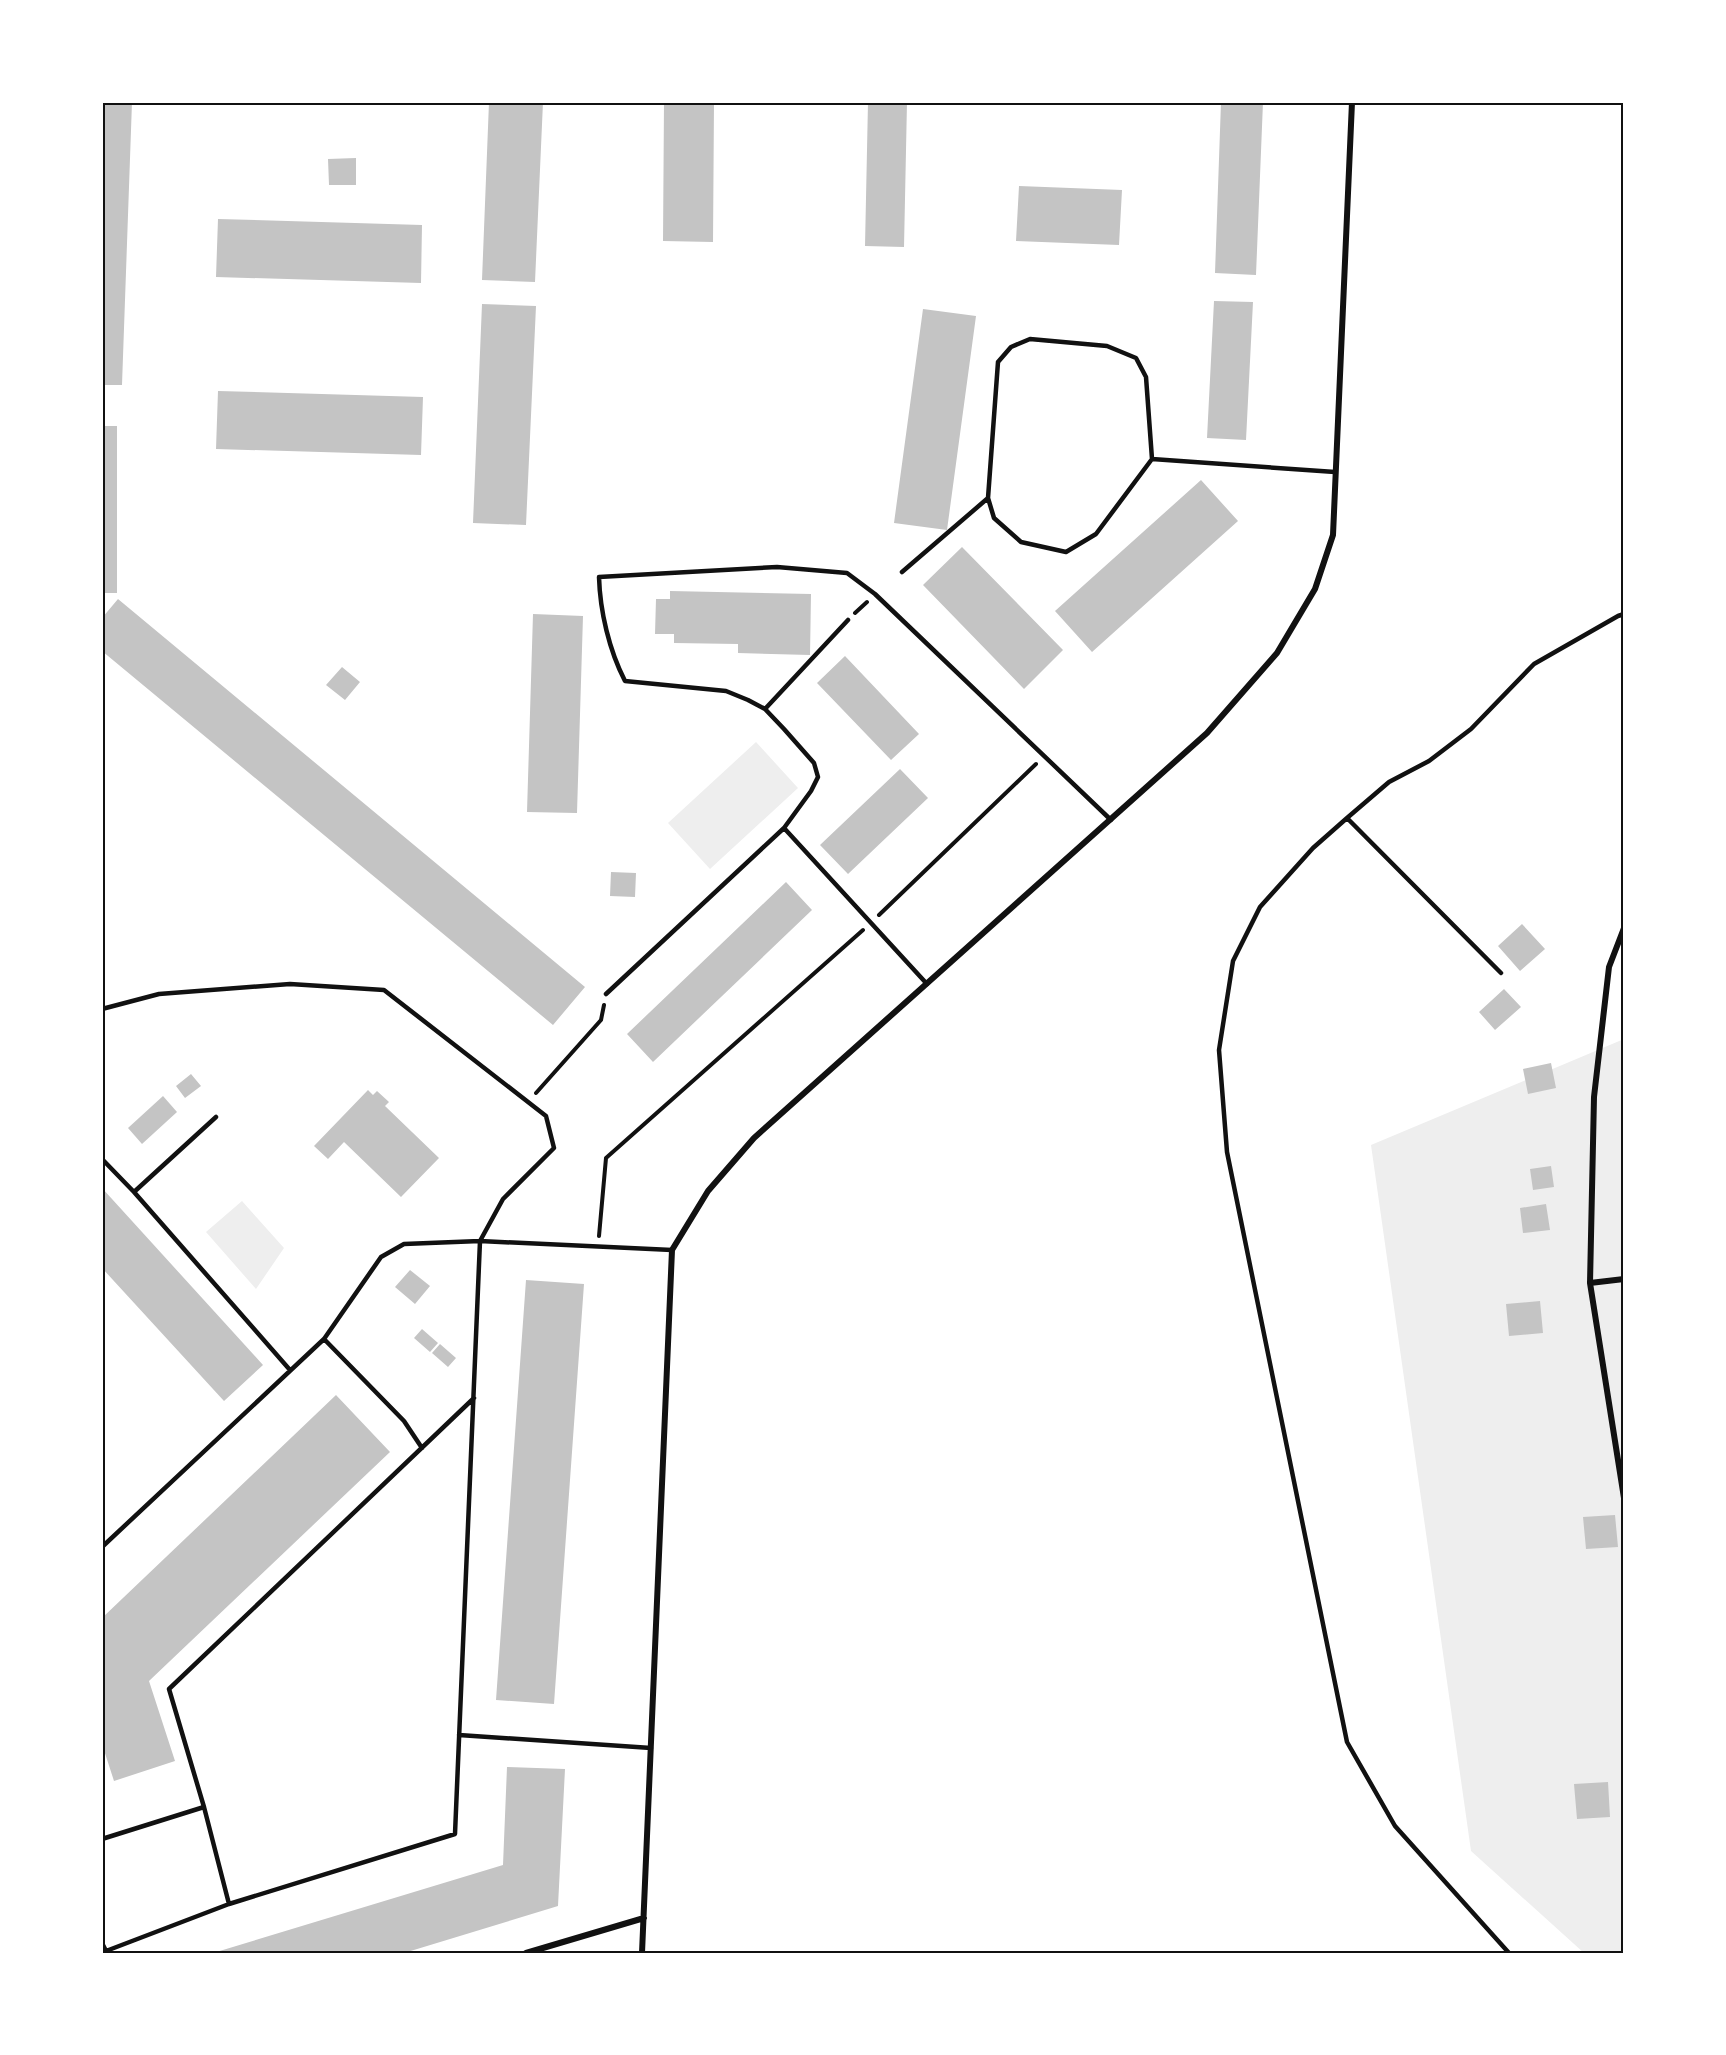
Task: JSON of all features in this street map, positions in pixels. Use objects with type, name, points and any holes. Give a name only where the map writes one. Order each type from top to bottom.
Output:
[{"type":"street","points":[[642,1953],[672,1250],[708,1191],[754,1138],[1207,733],[1277,653],[1315,589],[1332,535],[1352,102]]},
{"type":"street","points":[[1624,928],[1609,967],[1594,1097],[1590,1283],[1624,1498]]},
{"type":"street","points":[[1590,1283],[1624,1279]]},
{"type":"street","points":[[526,1953],[644,1918]]},
{"type":"lane","points":[[1030,339],[1107,346],[1136,358],[1146,377],[1152,459],[1096,534],[1066,552],[1021,542],[994,518],[988,498],[998,362],[1011,347],[1030,339]]},
{"type":"lane","points":[[1152,459],[1335,472]]},
{"type":"lane","points":[[902,572],[988,498]]},
{"type":"lane","points":[[606,994],[784,828],[811,792],[818,777],[814,763],[765,709],[726,692],[625,681],[616,663],[599,596],[599,577],[777,567],[847,573],[875,594],[1111,820]]},
{"type":"lane","points":[[1509,1953],[1395,1826],[1347,1742],[1227,1152],[1219,1050],[1233,961],[1260,907],[1312,848],[1389,782],[1429,761],[1471,729],[1534,664],[1624,614]]},
{"type":"lane","points":[[765,709],[848,620]]},
{"type":"lane","points":[[1347,818],[1502,973]]},
{"type":"lane","points":[[784,828],[927,984]]},
{"type":"lane","points":[[102,1009],[159,994],[290,984],[384,990],[546,1116],[554,1148],[504,1199],[480,1241],[454,1834],[229,1904],[106,1952],[102,1942]]},
{"type":"lane","points":[[134,1192],[216,1118]]},
{"type":"lane","points":[[102,1159],[134,1192],[290,1370]]},
{"type":"lane","points":[[102,1546],[324,1339],[381,1257],[404,1244],[480,1241],[672,1250]]},
{"type":"lane","points":[[324,1339],[404,1421],[422,1449]]},
{"type":"lane","points":[[229,1904],[204,1807],[169,1689],[474,1398]]},
{"type":"lane","points":[[459,1735],[651,1748]]},
{"type":"lane","points":[[102,1839],[204,1807]]},
{"type":"path","points":[[598,1247],[606,1158],[871,923],[1046,756]]},
{"type":"path","points":[[528,1102],[601,1020],[606,994]]},
{"type":"shaded area","points":[[756,742],[798,788],[710,869],[668,823]]},
{"type":"shaded area","points":[[1624,1039],[1624,1953],[1584,1953],[1471,1851],[1371,1145]]},
{"type":"shaded area","points":[[242,1201],[284,1248],[256,1289],[206,1232]]},
{"type":"building","points":[[102,102],[132,102],[122,385],[102,385]]},
{"type":"building","points":[[489,102],[543,102],[535,282],[482,280]]},
{"type":"building","points":[[664,102],[714,102],[713,242],[663,241]]},
{"type":"building","points":[[868,102],[907,102],[904,247],[865,246]]},
{"type":"building","points":[[1221,102],[1263,102],[1256,275],[1215,273]]},
{"type":"building","points":[[356,158],[356,185],[329,185],[328,159]]},
{"type":"building","points":[[1019,186],[1122,190],[1119,245],[1016,241]]},
{"type":"building","points":[[218,219],[422,225],[421,283],[216,277]]},
{"type":"building","points":[[1214,301],[1253,302],[1246,440],[1207,438]]},
{"type":"building","points":[[482,304],[536,306],[526,525],[473,523]]},
{"type":"building","points":[[923,309],[976,316],[947,530],[894,523]]},
{"type":"building","points":[[218,391],[423,397],[421,455],[216,449]]},
{"type":"building","points":[[102,426],[117,426],[117,593],[102,593]]},
{"type":"building","points":[[1201,480],[1238,521],[1092,652],[1055,611]]},
{"type":"building","points":[[962,547],[1063,650],[1024,689],[923,585]]},
{"type":"building","points":[[670,591],[811,594],[810,655],[738,653],[738,644],[674,643],[674,634],[655,634],[656,599],[670,599]]},
{"type":"building","points":[[118,599],[585,987],[553,1025],[102,651],[102,618]]},
{"type":"building","points":[[533,614],[583,616],[577,813],[527,812]]},
{"type":"building","points":[[845,656],[919,734],[891,760],[817,683]]},
{"type":"building","points":[[342,667],[360,682],[345,700],[326,685]]},
{"type":"building","points":[[900,769],[928,798],[848,874],[820,845]]},
{"type":"building","points":[[611,872],[636,873],[635,897],[610,896]]},
{"type":"building","points":[[786,882],[812,910],[653,1062],[627,1034]]},
{"type":"building","points":[[1522,924],[1545,949],[1520,971],[1498,946]]},
{"type":"building","points":[[1504,989],[1521,1007],[1495,1030],[1479,1012]]},
{"type":"building","points":[[1551,1063],[1556,1088],[1528,1094],[1523,1069]]},
{"type":"building","points":[[191,1074],[201,1086],[185,1098],[176,1086]]},
{"type":"building","points":[[368,1090],[373,1095],[377,1091],[389,1102],[385,1106],[439,1158],[401,1197],[344,1142],[328,1159],[314,1146]]},
{"type":"building","points":[[163,1096],[177,1112],[142,1144],[128,1128]]},
{"type":"building","points":[[1551,1166],[1554,1187],[1533,1190],[1530,1169]]},
{"type":"building","points":[[102,1188],[263,1365],[224,1401],[102,1268]]},
{"type":"building","points":[[1546,1204],[1550,1230],[1523,1233],[1520,1208]]},
{"type":"building","points":[[410,1270],[430,1286],[415,1304],[395,1287]]},
{"type":"building","points":[[526,1280],[584,1284],[554,1704],[496,1700]]},
{"type":"building","points":[[1540,1301],[1543,1333],[1509,1336],[1506,1304]]},
{"type":"building","points":[[422,1329],[438,1343],[430,1352],[414,1338]]},
{"type":"building","points":[[440,1344],[456,1358],[448,1367],[432,1353]]},
{"type":"building","points":[[336,1395],[390,1452],[149,1681],[175,1761],[114,1781],[102,1744],[102,1618]]},
{"type":"building","points":[[1615,1515],[1618,1547],[1586,1549],[1583,1517]]},
{"type":"building","points":[[507,1767],[565,1769],[558,1906],[404,1953],[213,1953],[503,1865]]},
{"type":"building","points":[[1608,1782],[1610,1817],[1577,1819],[1574,1784]]}]
